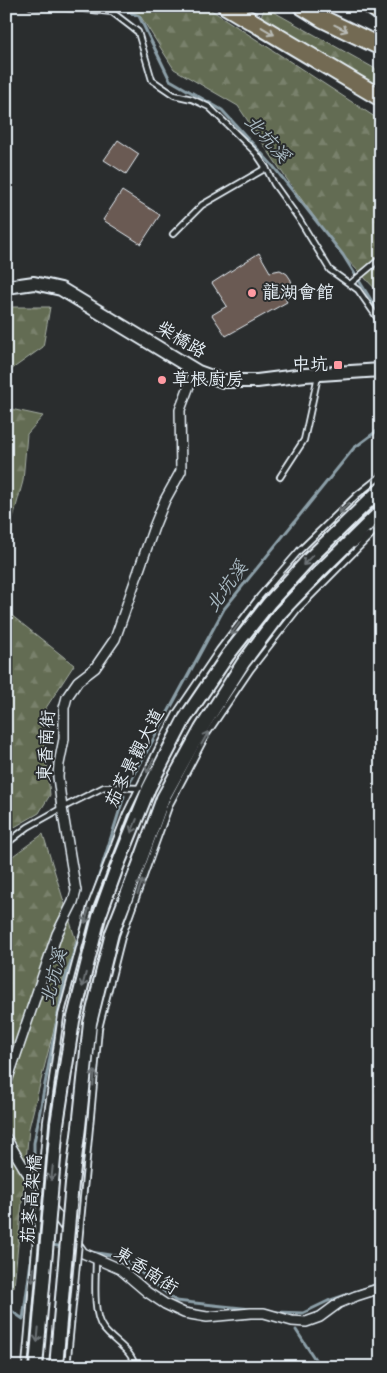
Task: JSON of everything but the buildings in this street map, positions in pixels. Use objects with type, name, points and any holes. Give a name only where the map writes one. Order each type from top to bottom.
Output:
[{"type":"highway","points":[[226,6],[381,98]]},
{"type":"highway","points":[[302,6],[323,19],[381,47]]},
{"type":"highway","points":[[371,6],[381,12]]},
{"type":"street","name":"柴橋路","points":[[6,287],[34,283],[62,289],[198,372],[223,381],[257,381],[318,374],[381,370]]},
{"type":"street","name":"東香南街","points":[[6,1084],[57,934],[73,902],[76,891],[58,777],[64,739],[64,708],[67,698],[78,681],[95,668],[115,640],[165,500],[181,472],[180,410],[195,370]]},
{"type":"street","name":"茄苳景觀大道","points":[[52,1123],[73,1021],[99,917],[144,788],[184,720],[237,644],[269,603],[308,560],[381,489]]},
{"type":"street","points":[[56,1367],[72,1184],[84,1127],[90,1023],[112,933],[166,801],[201,729],[243,663],[280,613],[381,510]]},
{"type":"street","name":"茄苳高架橋","points":[[36,1367],[52,1123]]},
{"type":"street","name":"東香南街","points":[[6,1138],[24,1168],[83,1253],[120,1269],[165,1304],[184,1313],[207,1317],[251,1312],[264,1313],[292,1321],[306,1322],[320,1317],[339,1303],[381,1288]]},
{"type":"lane","points":[[31,6],[112,12],[138,32],[152,80],[174,95],[192,99],[209,107],[256,153],[330,270],[358,290],[381,324]]},
{"type":"lane","points":[[173,234],[202,205],[266,168]]},
{"type":"lane","points":[[350,284],[381,258]]},
{"type":"lane","points":[[280,478],[304,440],[318,374]]},
{"type":"lane","name":"茄苳景觀大道","points":[[144,788],[178,712],[219,650],[254,604],[299,551],[357,494],[381,476]]},
{"type":"lane","points":[[318,573],[381,525]]},
{"type":"lane","points":[[67,1367],[84,1127],[99,1028],[122,937],[166,801],[207,734],[251,669],[298,610],[381,525]]},
{"type":"lane","points":[[196,684],[237,644]]},
{"type":"lane","points":[[6,844],[28,828],[62,808],[104,787],[144,788]]},
{"type":"lane","points":[[103,970],[122,937]]},
{"type":"lane","name":"茄苳高架橋","points":[[25,1367],[52,1123]]},
{"type":"lane","points":[[96,1259],[95,1306],[102,1328],[134,1360],[135,1367]]},
{"type":"shaded area","points":[[381,1083],[381,1239],[373,1220],[375,1094]]},
{"type":"green space","points":[[108,6],[205,6],[381,121],[381,295],[339,251],[286,178],[238,106],[174,69],[141,17]]},
{"type":"green space","points":[[265,7],[381,72],[381,90],[260,19]]},
{"type":"green space","points":[[6,307],[50,307],[43,347],[12,369],[6,366]]},
{"type":"green space","points":[[6,408],[43,416],[27,434],[23,481],[6,539]]},
{"type":"green space","points":[[6,611],[74,665],[42,714],[50,795],[39,813],[6,832]]},
{"type":"green space","points":[[43,834],[76,941],[29,1128],[14,1287],[6,1284],[6,950],[12,942],[10,858]]},
{"type":"waterway","name":"北坑溪","points":[[114,6],[139,16],[170,80],[222,110],[273,166],[343,255],[381,316]]},
{"type":"waterway","name":"北坑溪","points":[[128,786],[224,609],[354,448],[381,428]]},
{"type":"waterway","name":"北坑溪","points":[[92,898],[124,796]]},
{"type":"waterway","name":"北坑溪","points":[[34,1171],[34,1143],[64,982],[86,915]]},
{"type":"waterway","name":"北坑溪","points":[[34,1196],[34,1238]]},
{"type":"waterway","points":[[49,1244],[62,1247]]},
{"type":"waterway","name":"北坑溪","points":[[6,1307],[23,1319],[33,1247]]},
{"type":"waterway","points":[[91,1252],[122,1257],[176,1301],[251,1309]]},
{"type":"waterway","points":[[275,1312],[303,1313],[328,1301],[381,1283]]},
{"type":"waterway","points":[[296,1330],[320,1367]]},
{"type":"place","name":"龍湖會館","points":[[252,293]]},
{"type":"place","name":"中坑","points":[[338,365]]},
{"type":"place","name":"草根廚房","points":[[162,380]]}]
